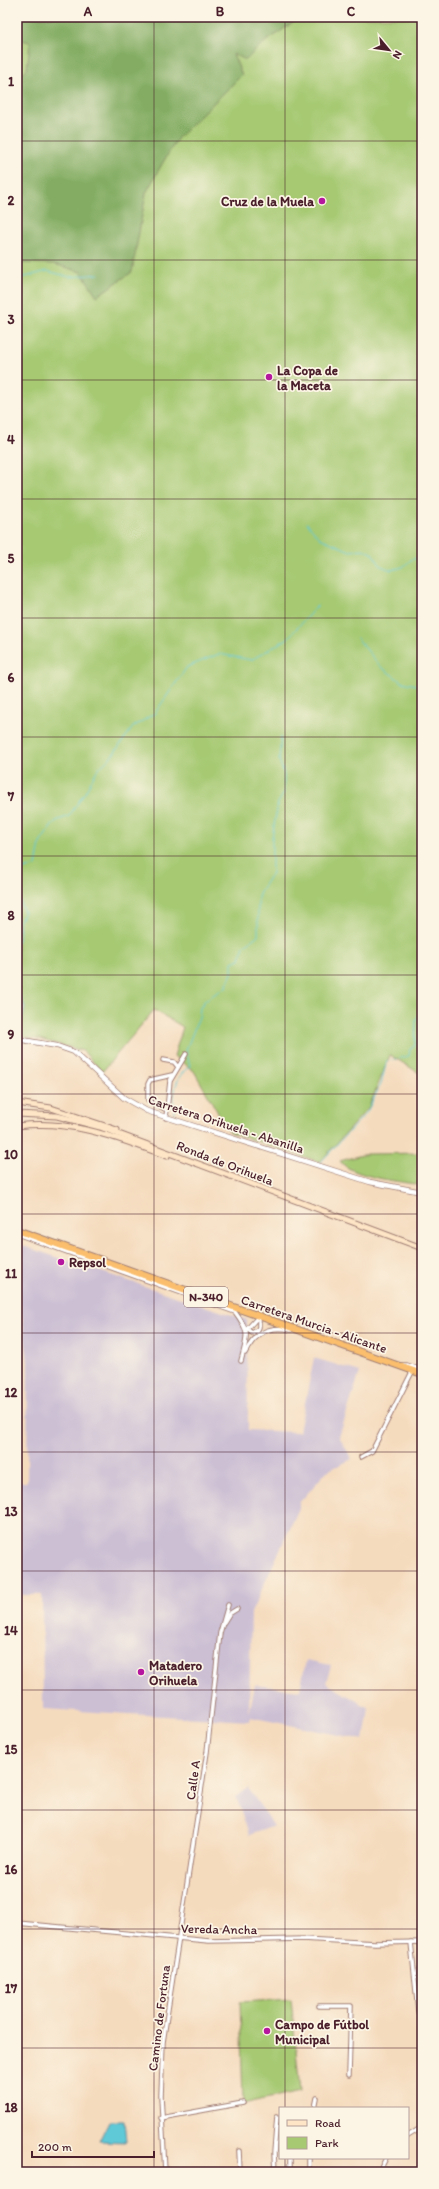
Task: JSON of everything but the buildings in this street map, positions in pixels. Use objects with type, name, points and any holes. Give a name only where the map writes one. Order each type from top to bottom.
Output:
[{"type":"highway","name":"Carretera Murcia - Alicante","points":[[17,1230],[422,1374]]},
{"type":"main road","points":[[17,1103],[51,1108],[87,1118],[160,1147],[169,1153]]},
{"type":"main road","name":"Ronda de Orihuela","points":[[17,1114],[56,1116],[78,1121],[169,1153],[422,1248]]},
{"type":"main road","points":[[17,1126],[44,1125],[80,1128],[106,1134],[209,1172],[221,1173]]},
{"type":"street","name":"Carretera Orihuela - Abanilla","points":[[17,1039],[57,1046],[74,1052],[124,1098],[148,1111],[166,1118],[370,1182],[422,1192]]},
{"type":"street","points":[[166,1118],[168,1085],[172,1075],[186,1054]]},
{"type":"street","points":[[163,1060],[174,1062],[178,1067]]},
{"type":"street","points":[[167,1110],[148,1100],[148,1084],[150,1080],[172,1075]]},
{"type":"street","points":[[17,1234],[235,1312],[246,1329],[252,1333],[257,1330]]},
{"type":"street","points":[[258,1316],[257,1330],[241,1361],[246,1329],[258,1316]]},
{"type":"street","points":[[253,1338],[262,1331],[274,1329],[313,1335]]},
{"type":"street","points":[[397,1365],[407,1365],[422,1370]]},
{"type":"street","points":[[361,1457],[372,1451],[413,1370]]},
{"type":"street","name":"Calle A","points":[[179,1939],[208,1747],[222,1624],[228,1606]]},
{"type":"street","points":[[222,1624],[230,1614],[237,1609]]},
{"type":"street","name":"Vereda Ancha","points":[[17,1923],[210,1941],[302,1939],[375,1943],[422,1942]]},
{"type":"street","name":"Camino de Fortuna","points":[[165,2172],[161,2118],[163,2042],[179,1939]]},
{"type":"street","points":[[411,1942],[418,2011]]},
{"type":"street","points":[[319,2006],[351,2006],[349,2075]]},
{"type":"street","points":[[315,2107],[317,2098]]},
{"type":"street","points":[[161,2118],[243,2103]]},
{"type":"street","points":[[275,2172],[274,2154],[277,2116]]},
{"type":"street","points":[[409,2135],[422,2127]]},
{"type":"street","points":[[239,2151],[240,2172]]},
{"type":"street","points":[[290,2159],[290,2172]]},
{"type":"street","points":[[309,2159],[309,2172]]},
{"type":"street","points":[[379,2172],[386,2159]]},
{"type":"shaded area","points":[[17,1244],[247,1320],[248,1430],[299,1432],[314,1358],[360,1372],[339,1437],[352,1459],[327,1471],[299,1503],[299,1508],[251,1613],[249,1714],[255,1685],[300,1690],[306,1660],[331,1665],[326,1683],[369,1708],[364,1740],[250,1717],[249,1721],[43,1709],[42,1595],[17,1595],[17,1482],[27,1482],[28,1362],[17,1272]]},
{"type":"shaded area","points":[[248,1788],[274,1826],[249,1835],[236,1796]]},
{"type":"green space","points":[[17,17],[422,17],[422,1151],[421,1074],[390,1055],[369,1107],[320,1162],[229,1132],[194,1071],[174,1056],[183,1027],[154,1010],[102,1072],[83,1051],[42,1040],[18,1036],[25,1008],[17,992]]},
{"type":"green space","points":[[20,17],[301,17],[261,45],[246,60],[233,54],[242,75],[178,138],[146,193],[132,272],[97,296],[81,272],[54,264],[17,263],[17,78],[27,69],[30,42],[17,39],[17,22]]},
{"type":"green space","points":[[422,1153],[422,1185],[366,1175],[346,1167],[340,1161],[366,1154]]},
{"type":"green space","name":"Campo de Fútbol Municipal","points":[[291,1999],[300,2091],[243,2104],[240,2002]]},
{"type":"water","points":[[109,2121],[124,2121],[126,2142],[99,2141]]},
{"type":"waterway","points":[[17,277],[25,277],[47,271],[70,277],[99,274]]},
{"type":"waterway","points":[[307,523],[320,538],[350,551],[363,549],[372,553],[381,566],[391,570],[403,567],[412,559],[422,558]]},
{"type":"waterway","points":[[17,873],[19,870],[36,866],[40,843],[51,827],[56,821],[69,816],[86,791],[97,770],[112,756],[133,727],[155,713],[187,667],[219,654],[251,660],[287,639],[317,606]]},
{"type":"waterway","points":[[357,638],[381,667],[402,682],[422,686]]},
{"type":"waterway","points":[[174,1113],[174,1093],[181,1075],[190,1066],[186,1050],[199,1017],[200,1008],[205,1000],[226,987],[232,973],[232,962],[240,959],[244,946],[258,935],[258,897],[272,873],[272,838],[278,803],[284,793],[284,774],[279,760],[281,737]]},
{"type":"waterway","points":[[17,894],[24,912],[19,923],[20,932],[17,942]]},
{"type":"waterway","points":[[17,989],[25,1007],[17,1035]]},
{"type":"waterway","points":[[320,1163],[367,1112],[381,1084],[387,1061],[409,1056],[410,1049],[415,1044],[416,1020],[422,1009]]},
{"type":"place","name":"Cruz de la Muela","points":[[322,201]]},
{"type":"place","name":"La Copa de la Maceta","points":[[269,377]]},
{"type":"place","name":"Repsol","points":[[61,1262]]},
{"type":"place","name":"Matadero Orihuela","points":[[141,1672]]},
{"type":"place","name":"Campo de Fútbol Municipal","points":[[267,2031]]}]
